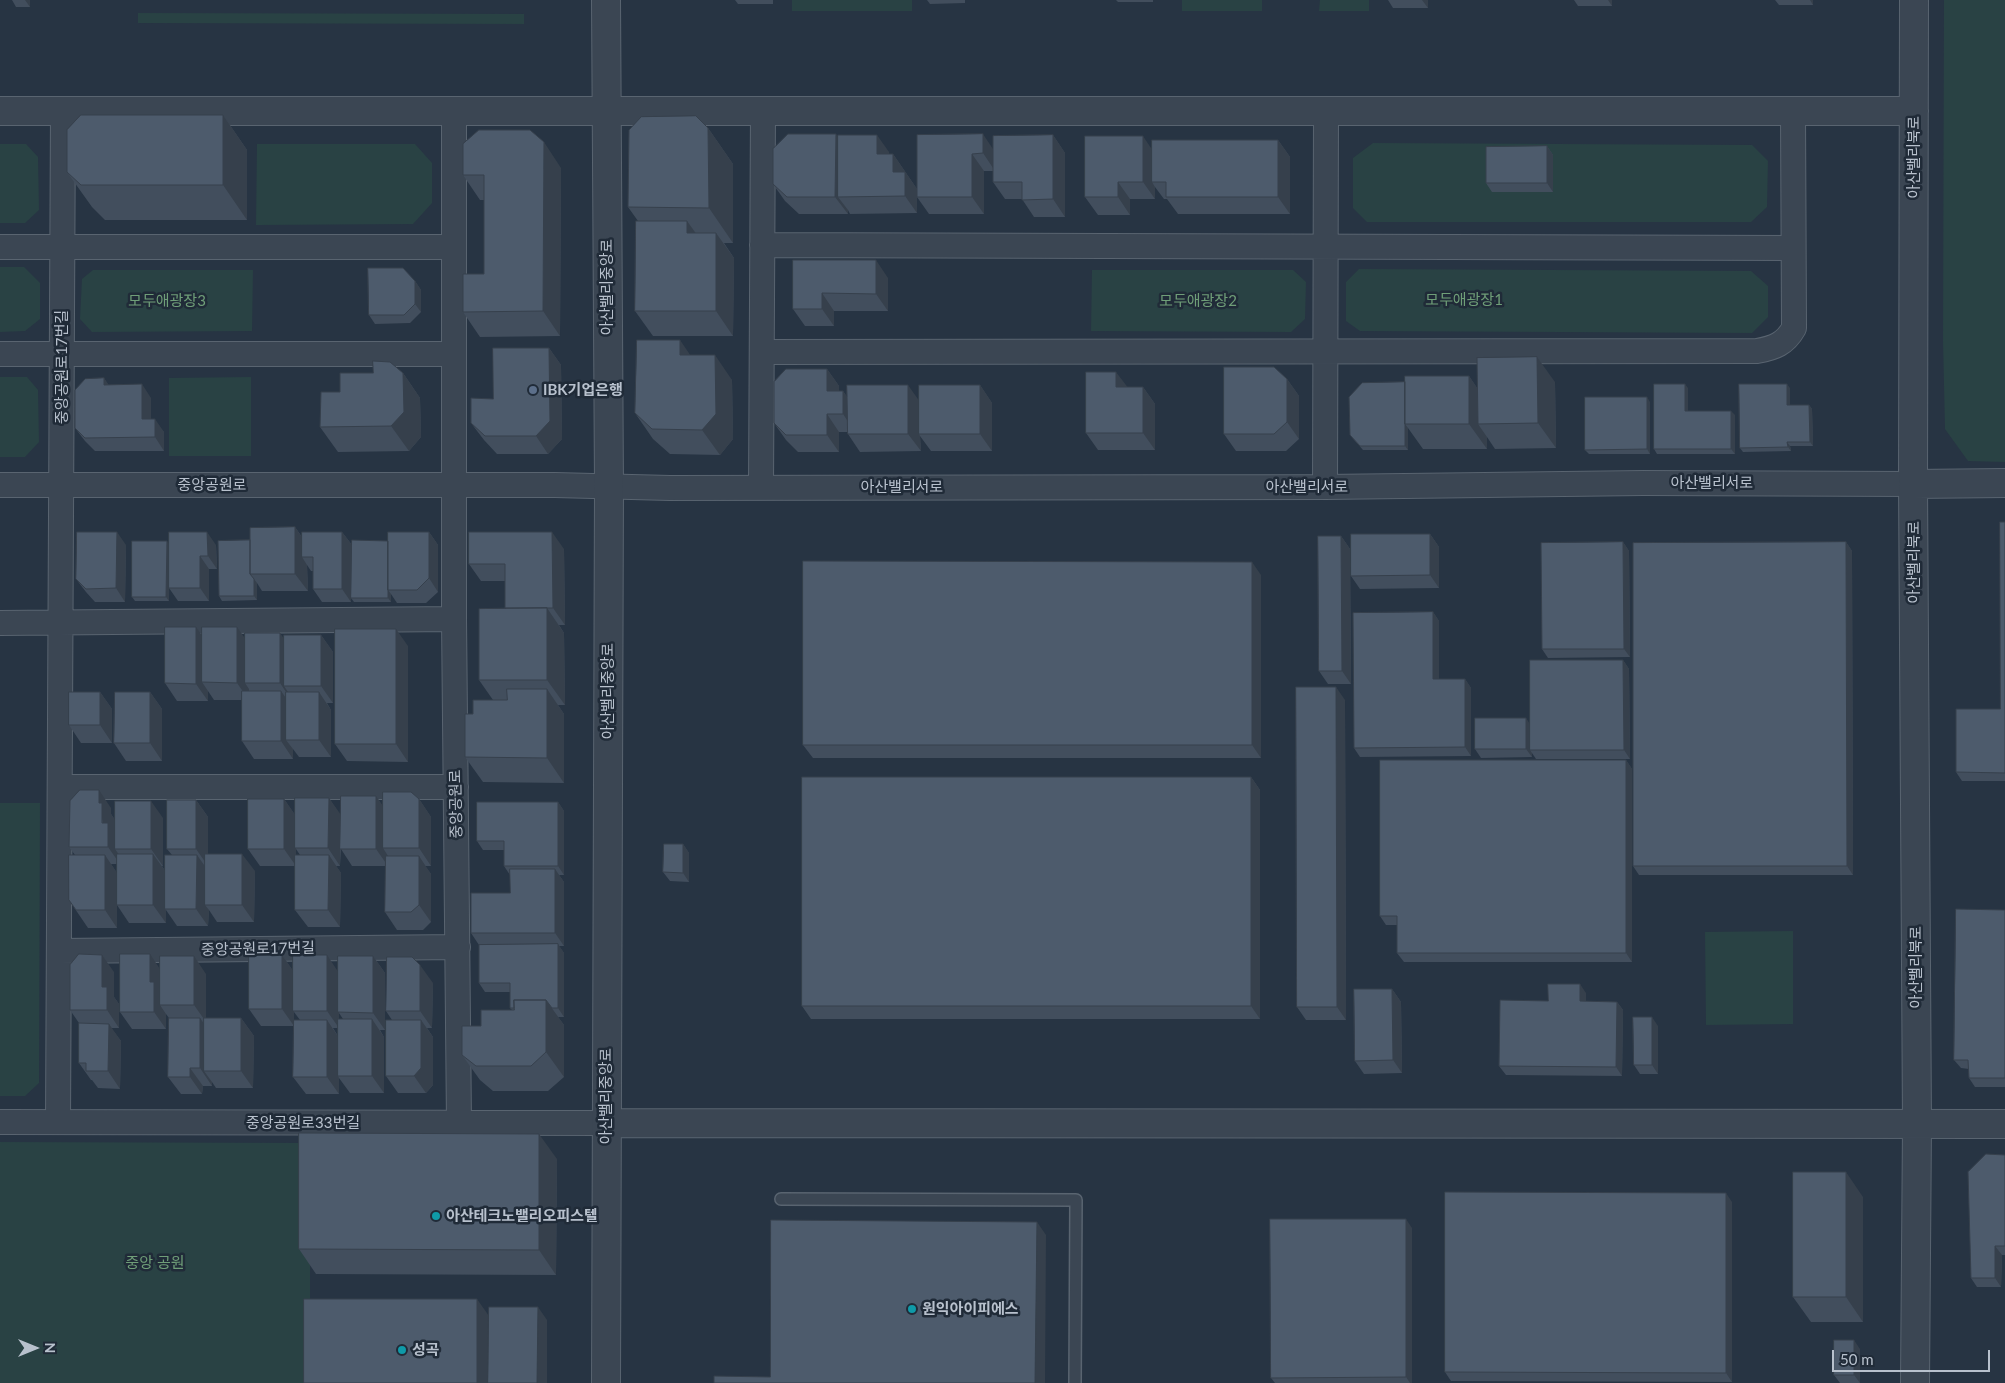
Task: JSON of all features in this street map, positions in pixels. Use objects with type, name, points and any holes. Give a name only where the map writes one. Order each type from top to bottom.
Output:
[{"type":"street","name":"아산밸리중앙로","points":[[606,0],[609,486],[606,1383]]},
{"type":"street","name":"아산밸리북로","points":[[1914,0],[1913,484],[1917,1124],[1915,1383]]},
{"type":"street","points":[[0,111],[1914,111]]},
{"type":"street","name":"중앙공원로17번길","points":[[58,1122],[63,112]]},
{"type":"street","points":[[454,112],[454,485]]},
{"type":"street","points":[[761,487],[763,112]]},
{"type":"street","points":[[1325,487],[1326,112]]},
{"type":"street","points":[[762,352],[1325,353],[1757,351],[1775,348],[1789,338],[1794,328],[1793,112]]},
{"type":"street","points":[[762,245],[1793,248]]},
{"type":"street","points":[[0,247],[453,247]]},
{"type":"street","points":[[0,354],[453,354]]},
{"type":"street","name":"아산밸리서로","points":[[609,486],[1325,487],[1643,483],[2005,484]]},
{"type":"street","name":"중앙공원로","points":[[0,485],[609,486]]},
{"type":"street","name":"중앙공원로","points":[[454,485],[459,1123]]},
{"type":"street","points":[[0,623],[454,619]]},
{"type":"street","points":[[60,787],[456,787]]},
{"type":"street","name":"중앙공원로17번길","points":[[59,951],[458,947]]},
{"type":"street","name":"중앙공원로33번길","points":[[0,1122],[606,1123]]},
{"type":"street","points":[[606,1123],[2005,1124]]},
{"type":"lane","points":[[780,1199],[1076,1200],[1075,1383]]},
{"type":"green space","points":[[792,0],[912,0],[912,11],[792,11]]},
{"type":"green space","points":[[1182,0],[1262,0],[1262,11],[1182,11]]},
{"type":"green space","points":[[1320,0],[1369,0],[1369,11],[1319,11]]},
{"type":"green space","points":[[1944,0],[2005,0],[2005,462],[1968,461],[1945,429],[1943,341]]},
{"type":"green space","points":[[138,13],[524,14],[524,24],[138,23]]},
{"type":"green space","points":[[1373,143],[1752,145],[1768,161],[1767,207],[1751,222],[1367,222],[1353,208],[1353,158]]},
{"type":"green space","points":[[0,144],[26,144],[38,157],[39,210],[25,223],[0,223]]},
{"type":"green space","points":[[257,144],[415,144],[432,163],[432,203],[413,224],[256,225]]},
{"type":"green space","points":[[0,267],[24,267],[40,283],[40,319],[25,331],[0,332]]},
{"type":"green space","name":"모두애광장1","points":[[1359,269],[1751,271],[1768,286],[1768,317],[1752,333],[1360,331],[1346,321],[1346,282]]},
{"type":"green space","name":"모두애광장3","points":[[93,270],[253,270],[252,331],[92,332],[80,319],[82,279]]},
{"type":"green space","name":"모두애광장2","points":[[1092,270],[1293,270],[1306,282],[1305,319],[1291,332],[1091,331]]},
{"type":"green space","points":[[0,377],[27,377],[38,390],[39,442],[25,457],[0,457]]},
{"type":"green space","points":[[251,377],[251,456],[169,456],[169,378]]},
{"type":"green space","points":[[0,803],[40,803],[39,1083],[25,1096],[0,1096]]},
{"type":"green space","points":[[1793,931],[1793,1024],[1706,1025],[1705,932]]},
{"type":"green space","name":"중앙 공원","points":[[0,1142],[310,1143],[310,1383],[0,1383]]},
{"type":"building","points":[[81,115],[223,115],[223,185],[81,185],[67,172],[67,130]]},
{"type":"building","points":[[696,116],[708,128],[709,208],[628,207],[629,130],[641,117]]},
{"type":"building","points":[[479,130],[530,130],[544,142],[543,311],[463,312],[463,274],[484,274],[484,175],[463,175],[463,144]]},
{"type":"building","points":[[788,134],[836,134],[835,197],[787,197],[773,184],[773,149]]},
{"type":"building","points":[[983,134],[983,153],[972,154],[972,197],[917,197],[917,135]]},
{"type":"building","points":[[838,135],[877,135],[877,154],[893,154],[893,172],[905,172],[905,196],[838,197]]},
{"type":"building","points":[[1053,135],[1053,199],[1022,200],[1022,182],[993,182],[993,136]]},
{"type":"building","points":[[1085,136],[1143,136],[1143,182],[1118,182],[1118,197],[1085,197]]},
{"type":"building","points":[[1152,140],[1278,140],[1278,197],[1166,197],[1166,182],[1152,182]]},
{"type":"building","points":[[1547,146],[1547,183],[1486,183],[1486,147]]},
{"type":"building","points":[[636,221],[687,221],[687,233],[716,233],[716,311],[635,311]]},
{"type":"building","points":[[793,260],[876,260],[876,294],[822,293],[822,309],[793,309]]},
{"type":"building","points":[[368,268],[403,268],[415,281],[415,304],[404,315],[369,315]]},
{"type":"building","points":[[637,340],[680,340],[680,355],[715,355],[716,414],[702,430],[652,429],[635,413]]},
{"type":"building","name":"IBK기업은행","points":[[493,348],[549,348],[550,421],[536,436],[485,436],[471,423],[471,398],[493,399]]},
{"type":"building","points":[[1537,357],[1538,423],[1478,424],[1477,358]]},
{"type":"building","points":[[373,361],[390,362],[403,373],[404,412],[391,426],[320,427],[321,392],[340,392],[340,373],[373,373]]},
{"type":"building","points":[[1224,367],[1274,367],[1287,379],[1287,422],[1274,434],[1224,434]]},
{"type":"building","points":[[786,369],[827,369],[827,391],[843,391],[843,414],[827,414],[827,435],[786,435],[774,423],[774,382]]},
{"type":"building","points":[[1086,372],[1116,372],[1116,387],[1143,387],[1143,433],[1086,433]]},
{"type":"building","points":[[1405,376],[1469,376],[1469,424],[1405,424]]},
{"type":"building","points":[[104,378],[104,385],[142,384],[142,419],[155,419],[155,437],[85,438],[75,428],[75,390],[85,379]]},
{"type":"building","points":[[1405,382],[1405,446],[1360,446],[1350,435],[1349,397],[1362,383]]},
{"type":"building","points":[[1654,384],[1685,384],[1685,411],[1731,411],[1731,449],[1654,449]]},
{"type":"building","points":[[1739,384],[1787,384],[1787,405],[1809,405],[1810,442],[1787,442],[1788,447],[1740,448]]},
{"type":"building","points":[[847,385],[908,385],[908,434],[848,434]]},
{"type":"building","points":[[919,385],[980,385],[980,434],[919,434]]},
{"type":"building","points":[[1585,397],[1647,397],[1647,449],[1585,450]]},
{"type":"building","points":[[2000,522],[2005,522],[2005,773],[1956,772],[1956,709],[2000,709]]},
{"type":"building","points":[[295,527],[295,574],[250,574],[250,528]]},
{"type":"building","points":[[77,532],[117,532],[116,588],[86,589],[76,579]]},
{"type":"building","points":[[169,532],[207,532],[208,556],[200,556],[200,588],[169,588]]},
{"type":"building","points":[[302,532],[342,532],[342,589],[313,589],[313,557],[302,557]]},
{"type":"building","points":[[388,532],[429,532],[429,578],[417,590],[388,590]]},
{"type":"building","points":[[469,532],[552,532],[553,608],[505,608],[505,564],[469,564]]},
{"type":"building","points":[[1351,534],[1430,534],[1430,575],[1351,576]]},
{"type":"building","points":[[1318,536],[1341,536],[1342,671],[1319,671]]},
{"type":"building","points":[[250,540],[250,574],[254,579],[254,596],[219,596],[218,541]]},
{"type":"building","points":[[352,540],[388,541],[388,598],[351,598]]},
{"type":"building","points":[[132,541],[167,541],[166,597],[132,597]]},
{"type":"building","points":[[1623,542],[1624,649],[1542,649],[1541,543]]},
{"type":"building","points":[[1846,542],[1847,866],[1633,866],[1633,543]]},
{"type":"building","points":[[803,561],[1252,562],[1252,745],[803,745]]},
{"type":"building","points":[[547,608],[547,680],[479,680],[479,609]]},
{"type":"building","points":[[1433,612],[1433,679],[1465,679],[1465,747],[1354,748],[1353,613]]},
{"type":"building","points":[[165,627],[196,627],[196,684],[165,683]]},
{"type":"building","points":[[202,627],[237,627],[237,683],[202,682]]},
{"type":"building","points":[[335,629],[396,629],[396,744],[335,744]]},
{"type":"building","points":[[245,633],[280,633],[280,683],[245,683]]},
{"type":"building","points":[[284,635],[321,635],[321,686],[284,686]]},
{"type":"building","points":[[1530,660],[1623,660],[1624,750],[1530,750]]},
{"type":"building","points":[[1296,687],[1336,687],[1337,1007],[1297,1007]]},
{"type":"building","points":[[507,689],[547,689],[547,758],[465,757],[465,714],[473,714],[473,700],[507,700]]},
{"type":"building","points":[[242,691],[281,691],[281,741],[242,741]]},
{"type":"building","points":[[69,692],[100,692],[100,725],[69,725]]},
{"type":"building","points":[[115,692],[150,692],[150,743],[114,743]]},
{"type":"building","points":[[286,692],[319,692],[319,740],[286,740]]},
{"type":"building","points":[[1475,718],[1526,718],[1526,749],[1475,749]]},
{"type":"building","points":[[1380,760],[1626,760],[1626,953],[1397,953],[1397,916],[1380,916]]},
{"type":"building","points":[[802,777],[1251,777],[1251,1006],[802,1006]]},
{"type":"building","points":[[80,790],[99,790],[99,803],[102,803],[102,823],[108,823],[108,847],[69,847],[70,801]]},
{"type":"building","points":[[383,792],[411,792],[419,799],[419,848],[383,848]]},
{"type":"building","points":[[341,796],[376,796],[376,849],[340,849]]},
{"type":"building","points":[[295,798],[329,798],[328,848],[295,848]]},
{"type":"building","points":[[248,799],[284,799],[284,849],[248,849]]},
{"type":"building","points":[[167,800],[196,800],[196,849],[167,849]]},
{"type":"building","points":[[115,801],[151,801],[151,849],[115,849]]},
{"type":"building","points":[[477,802],[558,802],[558,866],[504,866],[504,841],[477,841]]},
{"type":"building","points":[[664,844],[683,844],[683,873],[663,872]]},
{"type":"building","points":[[117,854],[153,854],[153,905],[117,905]]},
{"type":"building","points":[[205,854],[242,854],[242,905],[205,905]]},
{"type":"building","points":[[69,855],[105,855],[105,910],[76,910],[69,900]]},
{"type":"building","points":[[165,855],[197,855],[196,909],[165,909]]},
{"type":"building","points":[[295,855],[329,855],[328,910],[295,910]]},
{"type":"building","points":[[386,856],[419,856],[419,905],[411,912],[385,912]]},
{"type":"building","points":[[510,869],[555,869],[555,933],[471,933],[471,893],[510,893]]},
{"type":"building","points":[[1956,909],[2005,910],[2005,1078],[1969,1078],[1968,1060],[1954,1060]]},
{"type":"building","points":[[558,944],[558,1008],[552,1008],[546,1000],[514,1000],[514,1008],[510,1008],[510,983],[479,983],[479,945]]},
{"type":"building","points":[[79,954],[102,955],[102,987],[107,987],[107,1010],[70,1010],[70,965]]},
{"type":"building","points":[[120,954],[150,954],[150,982],[154,982],[154,1012],[120,1012]]},
{"type":"building","points":[[249,955],[282,955],[282,1009],[249,1009]]},
{"type":"building","points":[[293,955],[327,955],[327,1011],[293,1011]]},
{"type":"building","points":[[160,956],[194,956],[194,1005],[160,1005]]},
{"type":"building","points":[[338,956],[373,956],[373,1013],[338,1012]]},
{"type":"building","points":[[387,957],[412,957],[420,965],[420,1011],[386,1011]]},
{"type":"building","points":[[1548,984],[1580,984],[1580,1001],[1617,1002],[1616,1067],[1499,1066],[1500,1000],[1548,1001]]},
{"type":"building","points":[[1354,989],[1392,989],[1393,1060],[1355,1061]]},
{"type":"building","points":[[514,1000],[546,1000],[546,1052],[531,1066],[476,1066],[462,1055],[462,1026],[481,1026],[481,1010],[514,1010]]},
{"type":"building","points":[[1633,1017],[1652,1017],[1652,1065],[1634,1065]]},
{"type":"building","points":[[169,1018],[200,1018],[200,1068],[190,1068],[190,1077],[168,1077]]},
{"type":"building","points":[[204,1018],[241,1018],[241,1071],[204,1071]]},
{"type":"building","points":[[338,1019],[372,1019],[372,1076],[338,1076]]},
{"type":"building","points":[[294,1020],[327,1020],[327,1077],[293,1077]]},
{"type":"building","points":[[386,1020],[421,1020],[421,1068],[414,1076],[386,1076]]},
{"type":"building","points":[[79,1023],[109,1024],[108,1071],[86,1071],[86,1063],[79,1063]]},
{"type":"building","name":"아산테크노밸리오피스텔","points":[[299,1133],[539,1134],[539,1250],[299,1249]]},
{"type":"building","points":[[1986,1154],[2005,1155],[2005,1246],[1995,1246],[1995,1278],[1971,1278],[1968,1172]]},
{"type":"building","points":[[1793,1172],[1846,1172],[1846,1297],[1793,1297]]},
{"type":"building","points":[[1445,1192],[1726,1193],[1726,1373],[1445,1372]]},
{"type":"building","points":[[1270,1219],[1406,1219],[1406,1377],[1271,1378]]},
{"type":"building","name":"원익아이피에스","points":[[771,1220],[1037,1222],[1035,1383],[714,1383],[714,1376],[770,1377]]},
{"type":"building","name":"성곡","points":[[304,1299],[477,1299],[477,1383],[304,1383]]},
{"type":"building","points":[[489,1307],[538,1307],[537,1383],[488,1383]]},
{"type":"building","points":[[1834,1340],[1854,1340],[1854,1375],[1834,1375]]},
{"type":"place","name":"IBK기업은행","points":[[533,390]]},
{"type":"place","name":"아산테크노밸리오피스텔","points":[[436,1216]]},
{"type":"place","name":"원익아이피에스","points":[[912,1309]]},
{"type":"place","name":"성곡","points":[[402,1350]]}]
